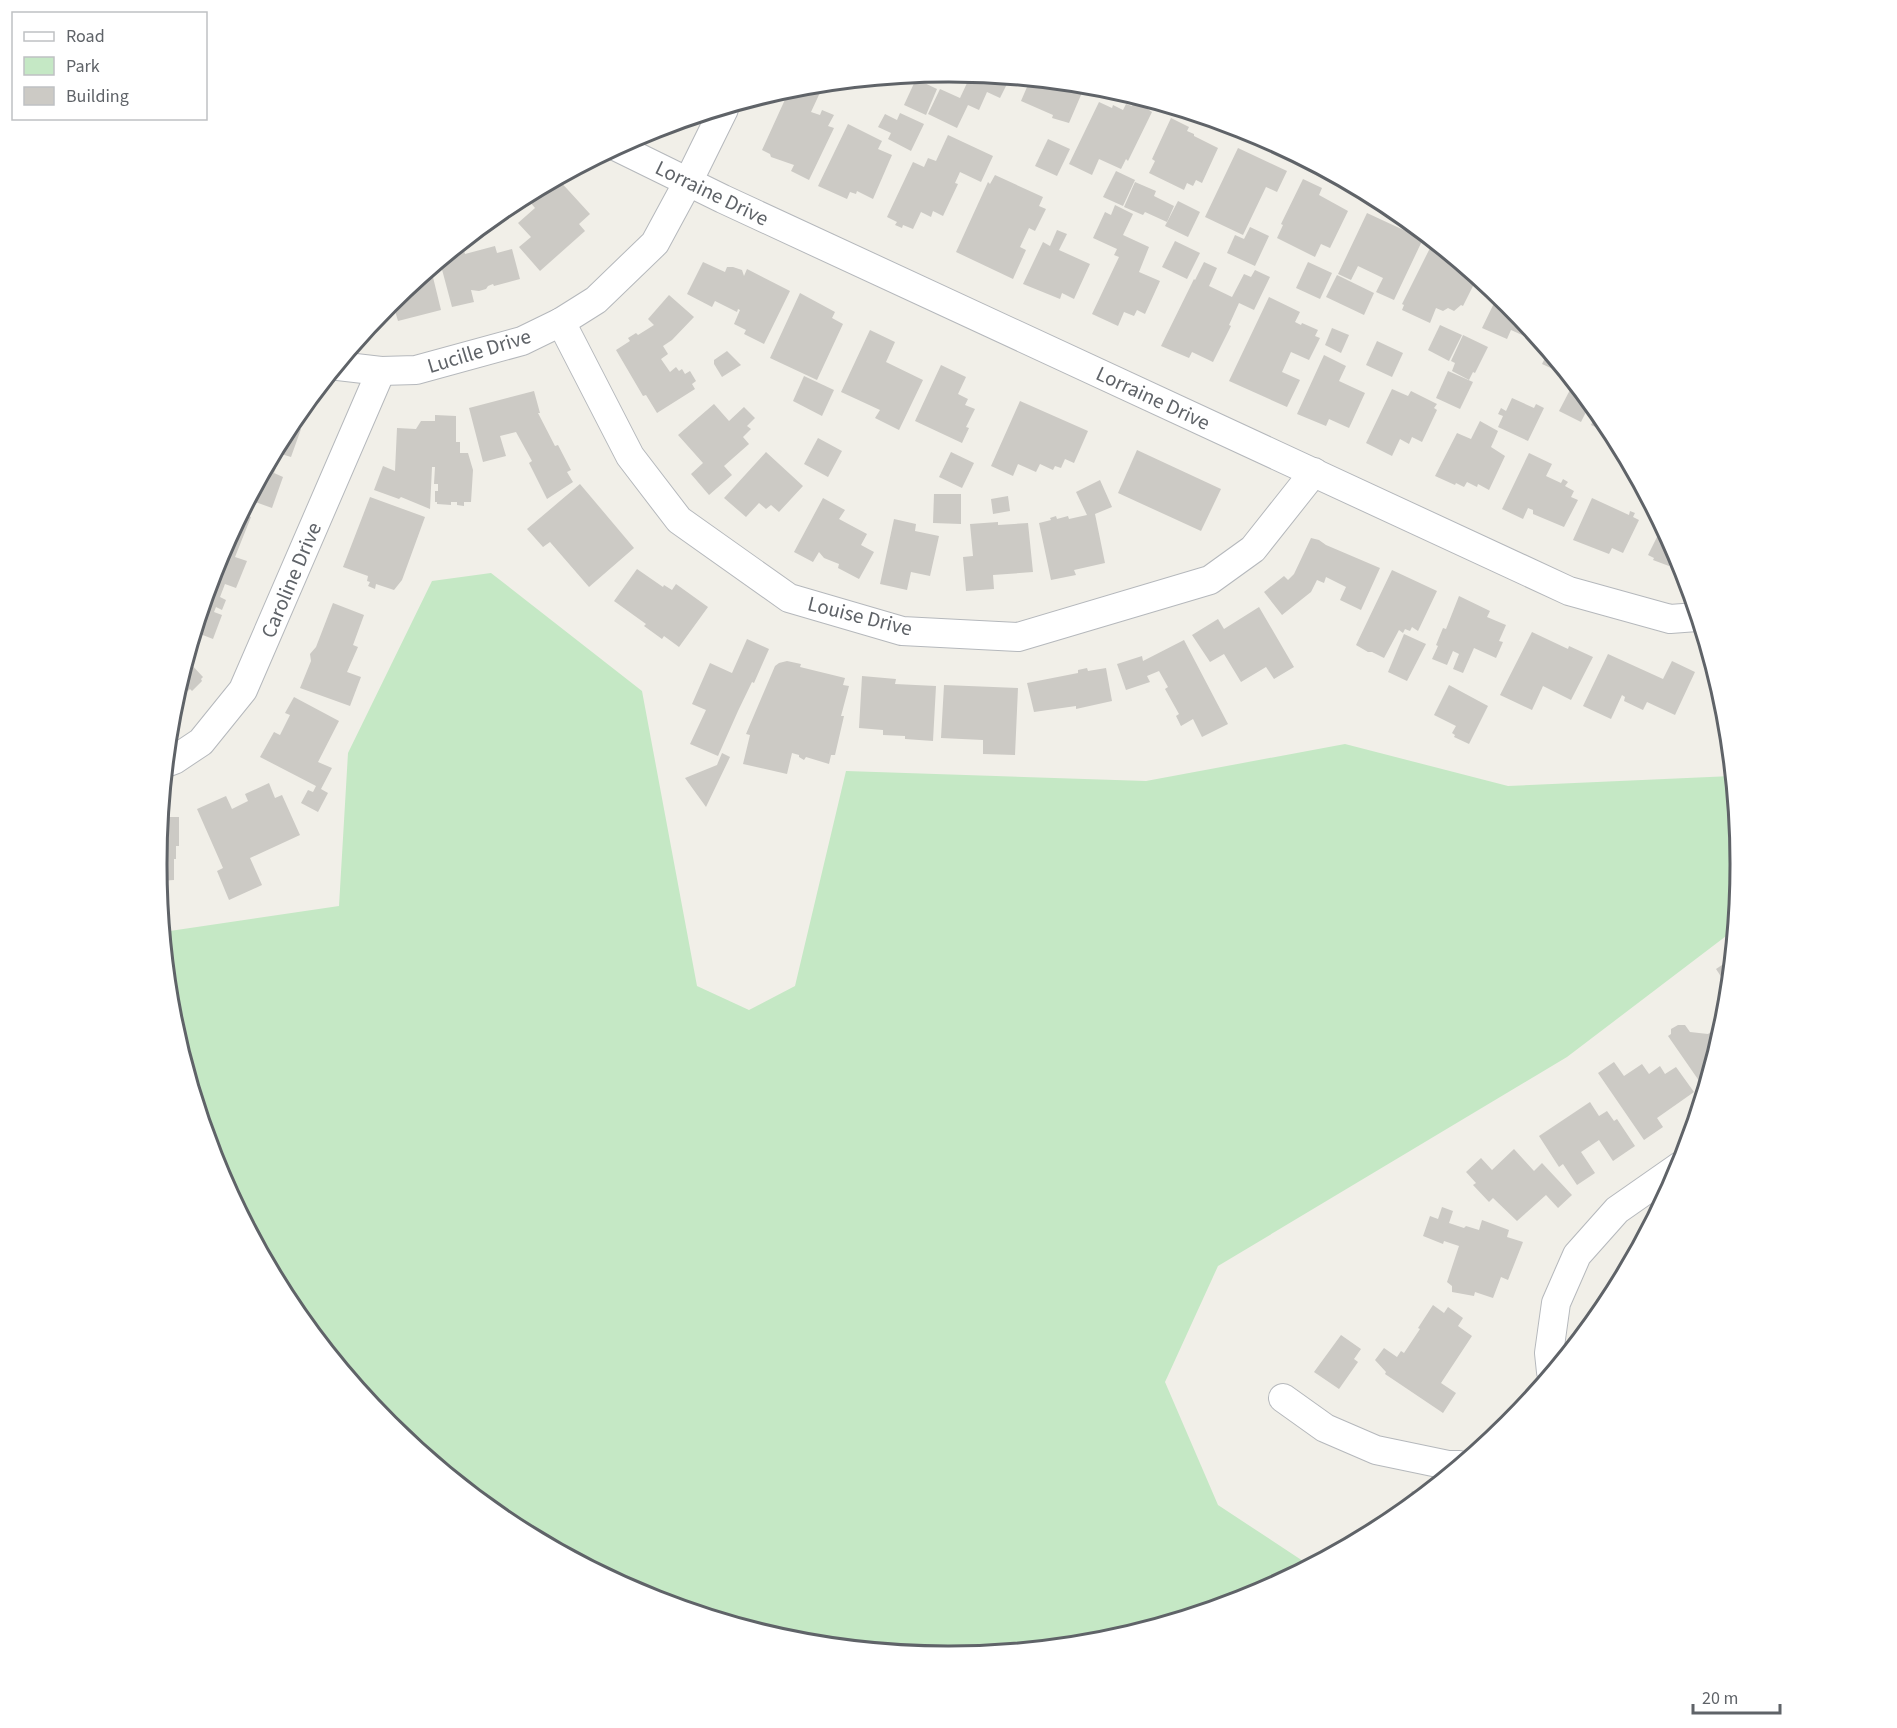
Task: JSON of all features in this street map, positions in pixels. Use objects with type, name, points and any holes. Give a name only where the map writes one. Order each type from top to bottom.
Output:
[{"type":"street","name":"Lucille Drive","points":[[346,367],[381,371],[416,370],[469,356],[522,341],[561,322],[596,300],[655,243],[720,117]]},
{"type":"street","name":"Lorraine Drive","points":[[627,152],[1569,591],[1670,619],[1690,617]]},
{"type":"street","name":"Louise Drive","points":[[561,322],[630,456],[679,520],[789,598],[902,631],[1018,637],[1210,580],[1253,549],[1314,472]]},
{"type":"street","name":"Caroline Drive","points":[[174,760],[201,742],[243,690],[381,371]]},
{"type":"street","points":[[1550,1362],[1549,1353],[1556,1304],[1577,1255],[1617,1210],[1665,1177]]},
{"type":"street","points":[[1283,1398],[1325,1428],[1376,1450],[1448,1465]]},
{"type":"green space","points":[[491,573],[642,691],[697,986],[749,1010],[795,986],[846,771],[1146,781],[1345,744],[1508,786],[1724,776],[1730,864],[1726,936],[1567,1057],[1218,1266],[1165,1382],[1218,1505],[1302,1561],[1248,1586],[1200,1604],[1151,1619],[1051,1639],[948,1646],[897,1644],[846,1639],[746,1619],[649,1586],[558,1541],[514,1514],[433,1452],[361,1379],[328,1340],[299,1298],[248,1210],[226,1163],[208,1115],[182,1016],[171,931],[339,906],[348,753],[432,581]]},
{"type":"building","points":[[914,83],[924,83],[937,89],[926,115],[904,105]]},
{"type":"building","points":[[967,83],[1007,85],[1000,98],[987,92],[979,110],[968,105],[957,128],[928,114],[940,89],[960,98]]},
{"type":"building","points":[[1027,87],[1081,94],[1069,123],[1052,118],[1053,115],[1021,101]]},
{"type":"building","points":[[819,94],[811,112],[820,115],[822,110],[834,115],[828,126],[834,128],[809,180],[791,171],[794,165],[771,157],[762,150],[785,101]]},
{"type":"building","points":[[1099,102],[1112,108],[1113,105],[1123,110],[1126,104],[1146,108],[1152,112],[1128,161],[1126,159],[1121,169],[1099,159],[1092,175],[1069,164]]},
{"type":"building","points":[[900,113],[924,124],[911,151],[888,139],[891,133],[878,127],[885,114],[897,120]]},
{"type":"building","points":[[1171,118],[1189,127],[1187,131],[1194,136],[1218,148],[1202,183],[1196,180],[1193,186],[1187,183],[1184,190],[1149,173],[1155,161],[1152,159]]},
{"type":"building","points":[[848,124],[882,141],[878,149],[892,155],[873,199],[857,191],[856,194],[850,192],[847,199],[818,186]]},
{"type":"building","points":[[948,135],[993,156],[981,182],[960,172],[955,183],[958,184],[943,216],[933,211],[931,217],[921,212],[913,229],[895,225],[897,222],[887,217],[913,162],[924,167],[928,158],[936,161]]},
{"type":"building","points":[[1048,139],[1070,149],[1057,176],[1035,166]]},
{"type":"building","points":[[1238,148],[1287,171],[1277,192],[1266,187],[1243,235],[1205,217]]},
{"type":"building","points":[[1116,171],[1135,180],[1123,206],[1103,197]]},
{"type":"building","points":[[995,175],[1043,197],[1039,206],[1046,209],[1035,231],[1029,228],[1020,247],[1026,250],[1013,279],[956,252],[988,182],[990,184]]},
{"type":"building","points":[[1303,179],[1322,188],[1319,195],[1348,211],[1330,248],[1321,244],[1315,257],[1277,238],[1283,225],[1281,224]]},
{"type":"building","points":[[1135,182],[1156,191],[1154,196],[1174,206],[1167,222],[1145,212],[1143,215],[1124,207]]},
{"type":"building","points":[[563,184],[590,214],[579,224],[585,231],[540,271],[519,247],[531,237],[518,223],[535,208],[531,203]]},
{"type":"building","points":[[1178,201],[1200,212],[1188,237],[1165,226]]},
{"type":"building","points":[[1115,205],[1133,214],[1123,235],[1149,247],[1139,272],[1160,281],[1145,314],[1137,310],[1134,316],[1124,312],[1118,326],[1092,314],[1119,257],[1114,255],[1117,249],[1093,238],[1105,212],[1111,215]]},
{"type":"building","points":[[1367,213],[1407,232],[1421,242],[1394,300],[1376,292],[1383,278],[1358,266],[1351,280],[1338,274]]},
{"type":"building","points":[[1250,227],[1269,236],[1255,266],[1227,253],[1235,235],[1244,239]]},
{"type":"building","points":[[1057,230],[1067,234],[1059,250],[1090,264],[1074,299],[1062,293],[1060,299],[1023,284],[1043,242],[1050,246]]},
{"type":"building","points":[[1175,241],[1200,253],[1187,279],[1162,267]]},
{"type":"building","points":[[495,246],[497,253],[512,249],[520,279],[494,286],[493,284],[479,291],[471,290],[474,302],[452,307],[442,269],[464,251],[465,254]]},
{"type":"building","points":[[1430,249],[1474,285],[1463,306],[1461,305],[1454,311],[1448,308],[1443,311],[1436,308],[1430,323],[1402,310],[1404,305],[1402,304]]},
{"type":"building","points":[[703,262],[725,272],[727,267],[742,270],[744,276],[747,269],[790,291],[764,344],[744,334],[746,330],[734,324],[740,310],[738,309],[737,312],[715,301],[712,307],[687,294]]},
{"type":"building","points":[[1204,262],[1217,268],[1209,286],[1232,297],[1244,274],[1251,277],[1255,270],[1270,277],[1254,310],[1239,303],[1229,325],[1231,326],[1213,362],[1192,352],[1189,358],[1161,346]]},
{"type":"building","points":[[1308,262],[1332,273],[1320,299],[1296,288]]},
{"type":"building","points":[[1337,275],[1374,293],[1364,315],[1326,297]]},
{"type":"building","points":[[433,276],[441,310],[398,321],[395,312]]},
{"type":"building","points":[[800,293],[835,312],[832,318],[843,324],[817,380],[770,358]]},
{"type":"building","points":[[669,295],[694,317],[663,346],[668,354],[661,359],[670,372],[676,367],[679,371],[682,369],[685,374],[690,371],[696,381],[692,384],[695,389],[657,413],[646,395],[643,396],[616,350],[630,341],[628,338],[654,325],[648,319]]},
{"type":"building","points":[[1269,297],[1300,312],[1295,322],[1318,330],[1315,336],[1320,338],[1309,360],[1291,352],[1282,372],[1300,380],[1287,407],[1229,381]]},
{"type":"building","points":[[1494,304],[1524,336],[1511,330],[1507,339],[1482,328]]},
{"type":"building","points":[[1440,325],[1462,335],[1449,361],[1428,350]]},
{"type":"building","points":[[1332,328],[1349,335],[1341,353],[1325,345]]},
{"type":"building","points":[[870,330],[895,342],[886,362],[923,380],[899,430],[875,418],[880,410],[841,392]]},
{"type":"building","points":[[1463,335],[1488,347],[1469,380],[1452,371],[1455,363],[1451,361]]},
{"type":"building","points":[[1377,341],[1403,353],[1392,377],[1366,365]]},
{"type":"building","points":[[727,351],[741,365],[722,377],[714,360]]},
{"type":"building","points":[[1324,355],[1346,366],[1339,381],[1365,393],[1349,428],[1329,419],[1326,426],[1297,414]]},
{"type":"building","points":[[1544,359],[1553,369],[1542,364]]},
{"type":"building","points":[[941,365],[966,377],[958,394],[968,399],[965,405],[975,409],[966,427],[969,428],[962,443],[915,421]]},
{"type":"building","points":[[1448,371],[1473,382],[1460,409],[1436,398]]},
{"type":"building","points":[[804,376],[834,390],[822,416],[793,401]]},
{"type":"building","points":[[1392,389],[1408,396],[1411,391],[1437,404],[1434,408],[1437,410],[1422,442],[1412,437],[1409,444],[1400,439],[1392,456],[1366,443]]},
{"type":"building","points":[[1570,390],[1586,412],[1581,422],[1559,411]]},
{"type":"building","points":[[534,391],[540,413],[538,413],[555,446],[558,445],[571,470],[567,472],[573,482],[547,499],[529,463],[532,461],[516,432],[500,436],[506,456],[483,462],[469,408]]},
{"type":"building","points":[[1512,398],[1534,408],[1536,404],[1544,408],[1528,441],[1498,427],[1503,416],[1498,414],[1501,408],[1506,411]]},
{"type":"building","points":[[1020,401],[1088,431],[1074,463],[1065,459],[1061,468],[1055,466],[1053,470],[1040,464],[1036,472],[1018,464],[1013,476],[991,466]]},
{"type":"building","points":[[714,404],[729,421],[744,407],[755,418],[747,426],[751,429],[743,437],[749,444],[724,466],[732,475],[709,495],[691,474],[703,463],[678,435]]},
{"type":"building","points":[[435,415],[456,416],[456,442],[460,442],[460,453],[468,453],[473,470],[471,502],[464,502],[464,506],[457,505],[457,502],[451,502],[451,505],[437,504],[435,491],[438,491],[438,484],[434,484],[435,467],[432,467],[430,509],[401,497],[399,499],[374,490],[383,466],[395,471],[397,428],[416,429],[421,421],[435,421]]},
{"type":"building","points":[[1480,421],[1498,431],[1491,447],[1505,456],[1489,490],[1478,484],[1477,487],[1467,482],[1464,487],[1456,483],[1455,485],[1435,476],[1457,433],[1471,439]]},
{"type":"building","points":[[301,429],[291,457],[283,455]]},
{"type":"building","points":[[818,438],[842,451],[828,477],[804,464]]},
{"type":"building","points":[[1137,450],[1221,489],[1201,531],[1118,493]]},
{"type":"building","points":[[766,452],[803,486],[779,512],[771,505],[766,509],[759,503],[746,517],[724,498]]},
{"type":"building","points":[[951,452],[974,463],[962,488],[939,477]]},
{"type":"building","points":[[1529,453],[1552,464],[1546,476],[1561,483],[1563,479],[1568,482],[1565,486],[1574,491],[1571,497],[1578,500],[1564,527],[1533,514],[1533,510],[1528,508],[1523,519],[1502,509]]},
{"type":"building","points":[[277,465],[274,473],[283,477],[272,508],[256,502]]},
{"type":"building","points":[[1100,480],[1112,507],[1095,514],[1105,563],[1074,570],[1076,575],[1051,580],[1039,523],[1056,516],[1057,519],[1068,516],[1069,519],[1087,515],[1076,492]]},
{"type":"building","points":[[580,484],[634,548],[589,587],[550,542],[543,547],[527,529]]},
{"type":"building","points":[[934,494],[961,494],[961,524],[933,523]]},
{"type":"building","points":[[1008,496],[1010,511],[993,514],[991,499]]},
{"type":"building","points":[[370,497],[425,517],[402,580],[394,590],[376,584],[375,589],[368,586],[370,582],[367,581],[368,576],[343,567]]},
{"type":"building","points":[[823,498],[845,510],[839,519],[867,534],[861,545],[874,552],[859,579],[838,568],[839,564],[824,558],[819,552],[813,562],[794,552]]},
{"type":"building","points":[[1592,498],[1629,515],[1630,511],[1635,513],[1633,517],[1639,520],[1623,553],[1612,548],[1609,554],[1573,540]]},
{"type":"building","points":[[249,516],[251,517],[235,557],[247,561],[236,588],[225,584],[220,597],[226,600],[222,610],[216,607],[214,612],[222,615],[213,639],[202,635],[208,613],[226,565]]},
{"type":"building","points":[[894,519],[916,524],[915,531],[939,536],[930,576],[911,572],[907,590],[880,584]]},
{"type":"building","points":[[998,522],[998,525],[1028,523],[1033,572],[993,575],[994,589],[966,591],[963,557],[973,556],[970,524]]},
{"type":"building","points":[[1657,536],[1670,563],[1669,566],[1653,560],[1654,558],[1648,555]]},
{"type":"building","points":[[1311,538],[1380,568],[1361,610],[1340,600],[1346,587],[1326,577],[1324,583],[1317,580],[1311,592],[1282,615],[1264,592],[1284,576],[1288,580],[1294,574]]},
{"type":"building","points":[[637,569],[663,587],[664,585],[672,590],[676,584],[708,607],[679,647],[664,636],[662,639],[644,626],[646,624],[614,601]]},
{"type":"building","points":[[1392,570],[1437,591],[1418,631],[1412,627],[1410,631],[1405,629],[1403,633],[1399,630],[1384,658],[1356,645]]},
{"type":"building","points":[[1459,596],[1490,611],[1487,617],[1506,625],[1499,641],[1503,642],[1496,658],[1474,648],[1463,673],[1453,669],[1459,654],[1453,651],[1447,665],[1432,659],[1443,628],[1446,629]]},
{"type":"building","points":[[333,603],[364,615],[353,645],[358,647],[347,672],[361,677],[350,706],[300,688],[311,661],[310,654],[316,647]]},
{"type":"building","points":[[1259,607],[1294,667],[1274,679],[1266,667],[1241,682],[1224,654],[1210,662],[1192,635],[1218,619],[1224,629]]},
{"type":"building","points":[[1532,632],[1568,649],[1569,646],[1593,657],[1571,700],[1543,686],[1532,710],[1500,695]]},
{"type":"building","points":[[1404,634],[1426,644],[1407,681],[1388,672]]},
{"type":"building","points":[[747,639],[769,649],[718,756],[690,744],[706,710],[692,704],[710,663],[732,673]]},
{"type":"building","points":[[1184,640],[1228,724],[1202,737],[1193,719],[1181,726],[1176,716],[1179,714],[1165,689],[1168,687],[1159,671],[1147,676],[1150,682],[1126,690],[1117,664],[1142,656],[1143,661]]},
{"type":"building","points":[[1608,654],[1663,679],[1672,661],[1695,672],[1675,715],[1647,702],[1643,710],[1624,701],[1625,697],[1622,695],[1611,719],[1583,706]]},
{"type":"building","points":[[787,661],[801,664],[800,667],[845,678],[843,685],[849,686],[841,716],[844,716],[835,755],[831,755],[829,764],[806,757],[804,760],[792,753],[787,774],[743,764],[750,735],[746,734],[775,666]]},
{"type":"building","points":[[193,666],[203,677],[192,691],[190,689],[187,692]]},
{"type":"building","points":[[1087,668],[1088,671],[1106,668],[1112,701],[1076,709],[1076,706],[1034,712],[1027,683],[1078,673],[1078,670]]},
{"type":"building","points":[[862,676],[896,679],[895,684],[936,686],[933,741],[905,739],[905,736],[883,735],[883,730],[859,728]]},
{"type":"building","points":[[944,685],[1018,688],[1015,755],[983,754],[983,740],[941,738]]},
{"type":"building","points":[[1449,685],[1488,706],[1469,744],[1454,737],[1452,733],[1456,726],[1434,715]]},
{"type":"building","points":[[294,697],[339,721],[318,762],[332,768],[321,789],[328,793],[318,812],[301,803],[308,790],[313,792],[316,786],[260,757],[274,732],[280,735],[290,715],[285,713]]},
{"type":"building","points":[[722,753],[730,757],[706,807],[685,778],[717,765]]},
{"type":"building","points":[[269,783],[275,798],[282,795],[300,835],[250,858],[262,885],[229,900],[217,871],[223,868],[197,809],[226,796],[232,809],[248,801],[245,794]]},
{"type":"building","points":[[169,817],[179,817],[179,846],[176,846],[176,859],[174,859],[174,880],[168,880]]},
{"type":"building","points":[[1723,964],[1721,977],[1716,969]]},
{"type":"building","points":[[1678,1025],[1685,1025],[1690,1032],[1708,1034],[1711,1032],[1699,1081],[1668,1036],[1671,1034],[1671,1029]]},
{"type":"building","points":[[1614,1062],[1624,1076],[1642,1064],[1649,1074],[1660,1066],[1665,1074],[1676,1067],[1694,1092],[1657,1118],[1663,1127],[1644,1140],[1598,1073]]},
{"type":"building","points":[[1590,1102],[1599,1116],[1607,1111],[1614,1121],[1617,1119],[1635,1146],[1613,1161],[1599,1140],[1581,1152],[1595,1173],[1577,1185],[1563,1164],[1559,1167],[1539,1136]]},
{"type":"building","points":[[1514,1149],[1534,1171],[1542,1163],[1572,1195],[1558,1208],[1546,1195],[1517,1221],[1493,1198],[1489,1202],[1473,1185],[1476,1183],[1466,1172],[1481,1158],[1492,1170]]},
{"type":"building","points":[[1442,1207],[1453,1211],[1449,1223],[1479,1230],[1482,1220],[1509,1230],[1507,1237],[1523,1242],[1508,1280],[1501,1277],[1493,1298],[1475,1292],[1474,1296],[1452,1292],[1452,1286],[1447,1282],[1459,1246],[1444,1241],[1443,1244],[1423,1236],[1430,1216],[1438,1219]]},
{"type":"building","points":[[1433,1305],[1444,1313],[1448,1307],[1463,1318],[1458,1326],[1472,1336],[1441,1383],[1456,1393],[1443,1413],[1385,1374],[1386,1372],[1375,1360],[1384,1348],[1397,1357],[1401,1351],[1404,1353]]},
{"type":"building","points":[[1341,1335],[1361,1349],[1354,1359],[1358,1362],[1339,1389],[1314,1372]]}]
